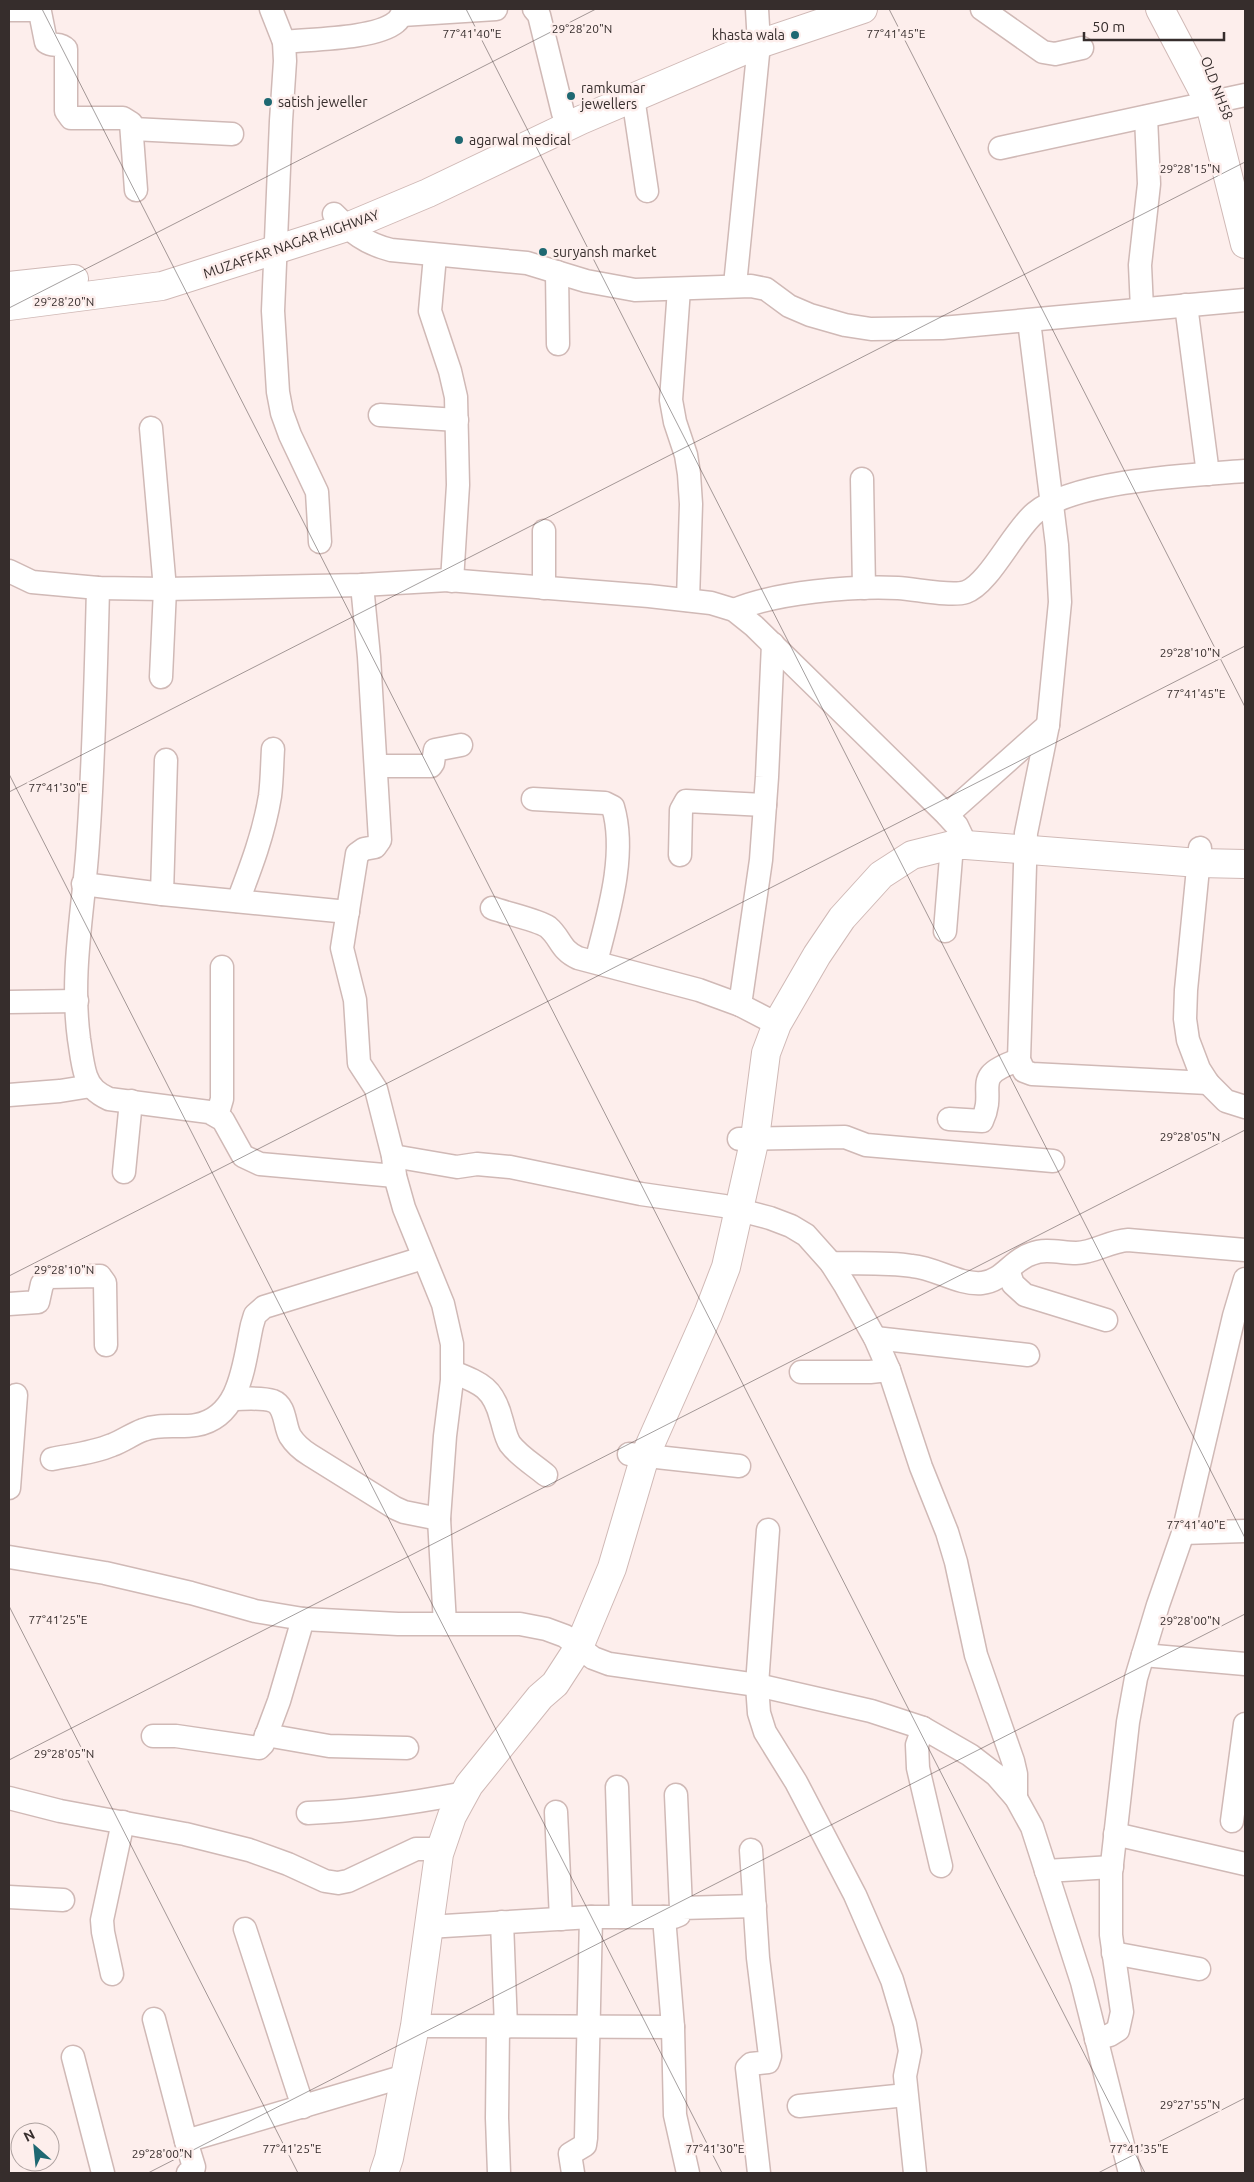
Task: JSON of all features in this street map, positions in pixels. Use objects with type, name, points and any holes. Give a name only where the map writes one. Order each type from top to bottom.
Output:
[{"type":"main road","name":"MUZAFFAR NAGAR HIGHWAY","points":[[340,221],[387,194],[563,113],[758,27],[815,9]]},
{"type":"main road","name":"MUZAFFAR NAGAR HIGHWAY","points":[[9,286],[159,271],[277,241],[428,193],[632,97],[758,27],[864,9]]},
{"type":"main road","name":"OLD NH58","points":[[1160,9],[1227,100],[1231,180],[1245,244]]},
{"type":"main road","name":"OLD NH58","points":[[1181,9],[1227,100],[1245,171]]},
{"type":"main road","name":"MUZAFFAR NAGAR HIGHWAY","points":[[9,306],[162,286],[277,241]]},
{"type":"main road","points":[[384,2173],[389,2158],[415,2026],[428,1927],[441,1849],[452,1816],[469,1785],[540,1697],[543,1681],[572,1642],[596,1562],[732,1208],[747,1139],[750,1049],[771,1021],[802,946],[828,908],[870,862],[904,840],[955,833],[1026,842],[1200,856],[1245,864]]},
{"type":"main road","points":[[1200,856],[1245,849]]},
{"type":"street","points":[[271,9],[284,42],[286,61],[281,121],[273,311],[278,392],[282,413],[290,435],[317,492],[320,542]]},
{"type":"street","points":[[284,42],[361,34],[396,23],[403,12],[496,9]]},
{"type":"street","points":[[534,9],[539,15],[563,113]]},
{"type":"street","points":[[982,9],[1043,52],[1055,54],[1082,48]]},
{"type":"street","points":[[9,10],[34,10],[40,12],[46,42],[49,44],[59,44],[66,49],[66,111],[71,118],[123,118],[131,123],[133,129],[136,190]]},
{"type":"street","points":[[735,285],[758,27]]},
{"type":"street","points":[[632,97],[647,191]]},
{"type":"street","points":[[1000,148],[1227,100]]},
{"type":"street","points":[[1142,309],[1140,266],[1149,184],[1146,117]]},
{"type":"street","points":[[133,129],[232,134]]},
{"type":"street","points":[[340,221],[356,236],[371,245],[391,250],[435,256],[528,263],[610,287],[634,290],[735,285],[766,289],[789,306],[810,315],[845,325],[870,329],[942,328],[1245,300]]},
{"type":"street","points":[[435,256],[430,311],[450,371],[456,396],[458,511],[452,581]]},
{"type":"street","points":[[557,272],[558,344]]},
{"type":"street","points":[[679,289],[672,400],[675,422],[686,455],[689,474],[691,504],[688,600]]},
{"type":"street","points":[[1186,305],[1208,474]]},
{"type":"street","points":[[1029,321],[1057,544],[1060,602],[1048,725],[1026,842],[1019,1060],[1024,1071],[1032,1074],[1208,1083]]},
{"type":"street","points":[[380,415],[456,420]]},
{"type":"street","points":[[151,428],[165,589],[161,677]]},
{"type":"street","points":[[734,610],[750,603],[773,598],[864,588],[913,589],[956,594],[967,592],[982,580],[1025,522],[1052,502],[1106,486],[1245,471]]},
{"type":"street","points":[[862,479],[864,588]]},
{"type":"street","points":[[544,531],[544,588]]},
{"type":"street","points":[[9,571],[32,582],[98,588],[165,589],[452,581],[711,603],[734,610],[773,644],[955,833]]},
{"type":"street","points":[[362,585],[380,840],[375,847],[364,849],[357,854],[342,948],[355,1000],[360,1063],[376,1089],[404,1208],[422,1258],[443,1304],[452,1344],[453,1372],[438,1519],[445,1624]]},
{"type":"street","points":[[98,588],[92,770],[78,930],[77,1001],[83,1066],[91,1086],[98,1094],[109,1099],[209,1112],[222,1120],[238,1149],[252,1161],[260,1164],[457,1167],[477,1164],[510,1167],[553,1174],[641,1194],[732,1208],[791,1226],[806,1235],[832,1264],[874,1338],[889,1370],[956,1562],[976,1655],[1013,1760],[1016,1774],[1016,1798]]},
{"type":"street","points":[[740,1004],[761,860],[773,644]]},
{"type":"street","points":[[945,931],[955,833],[1048,725]]},
{"type":"street","points":[[376,766],[431,766],[435,750],[461,745]]},
{"type":"street","points":[[238,901],[258,848],[270,795],[273,749]]},
{"type":"street","points":[[162,894],[166,760]]},
{"type":"street","points":[[533,799],[605,803],[613,807],[616,834],[616,867],[612,899],[596,962]]},
{"type":"street","points":[[680,855],[681,810],[686,801],[765,805]]},
{"type":"street","points":[[1200,856],[1192,924],[1186,1019],[1190,1048],[1199,1069],[1208,1083],[1226,1101],[1245,1107]]},
{"type":"street","points":[[83,884],[162,894],[348,912]]},
{"type":"street","points":[[492,908],[546,926],[556,934],[564,950],[570,954],[699,990],[740,1004],[771,1021]]},
{"type":"street","points":[[217,1116],[222,1099],[222,967]]},
{"type":"street","points":[[9,1002],[77,1001]]},
{"type":"street","points":[[949,1119],[982,1121],[989,1076],[999,1067],[1019,1060]]},
{"type":"street","points":[[9,1095],[60,1091],[91,1086]]},
{"type":"street","points":[[124,1172],[131,1101]]},
{"type":"street","points":[[747,1139],[845,1137],[866,1145],[1053,1161]]},
{"type":"street","points":[[832,1264],[911,1265],[926,1268],[956,1279],[981,1283],[992,1281],[1030,1254],[1042,1251],[1088,1252],[1115,1241],[1128,1240],[1245,1250]]},
{"type":"street","points":[[52,1459],[93,1452],[111,1446],[142,1430],[157,1426],[205,1423],[223,1410],[238,1389],[255,1315],[264,1307],[422,1258]]},
{"type":"street","points":[[1008,1270],[1013,1284],[1025,1295],[1106,1320]]},
{"type":"street","points":[[9,1304],[38,1302],[42,1284],[48,1277],[100,1276],[105,1282],[106,1344]]},
{"type":"street","points":[[1096,2039],[1110,2035],[1118,2030],[1121,2023],[1122,2012],[1113,1953],[1110,1912],[1115,1834],[1128,1722],[1136,1678],[1183,1533],[1234,1316],[1245,1279]]},
{"type":"street","points":[[874,1338],[1028,1356]]},
{"type":"street","points":[[801,1372],[870,1372],[889,1370]]},
{"type":"street","points":[[453,1372],[480,1383],[486,1388],[497,1404],[504,1432],[510,1443],[546,1475]]},
{"type":"street","points":[[9,1488],[16,1395]]},
{"type":"street","points":[[233,1398],[273,1401],[283,1411],[290,1437],[304,1451],[382,1501],[404,1512],[438,1519]]},
{"type":"street","points":[[637,1455],[739,1466]]},
{"type":"street","points":[[768,1530],[757,1685],[759,1713],[764,1732],[796,1782],[834,1854],[878,1943],[892,1980],[905,2024],[910,2051],[905,2076],[915,2173]]},
{"type":"street","points":[[1183,1533],[1245,1531]]},
{"type":"street","points":[[9,1557],[105,1573],[191,1593],[255,1611],[303,1619],[445,1624],[520,1624],[546,1629],[572,1642],[593,1658],[609,1664],[757,1685],[871,1711],[923,1728],[970,1754],[996,1775],[1016,1798],[1032,1827],[1082,1982],[1130,2173]]},
{"type":"street","points":[[153,1736],[176,1736],[256,1748],[262,1746],[279,1702],[303,1619]]},
{"type":"street","points":[[1143,1655],[1245,1664]]},
{"type":"street","points":[[923,1728],[918,1745],[918,1768],[941,1866]]},
{"type":"street","points":[[266,1735],[329,1746],[407,1748]]},
{"type":"street","points":[[1232,1821],[1241,1791],[1244,1737]]},
{"type":"street","points":[[616,1787],[621,1916]]},
{"type":"street","points":[[308,1813],[350,1812],[392,1807],[465,1793]]},
{"type":"street","points":[[676,1795],[672,1912],[675,2115],[688,2173]]},
{"type":"street","points":[[9,1798],[60,1811],[185,1834],[249,1850],[288,1864],[325,1881],[338,1883],[348,1881],[416,1849],[441,1849]]},
{"type":"street","points":[[556,1812],[561,1919]]},
{"type":"street","points":[[112,1974],[102,1920],[123,1822]]},
{"type":"street","points":[[1115,1834],[1245,1864]]},
{"type":"street","points":[[751,1850],[758,1958],[770,2056],[768,2062],[749,2066],[746,2073],[759,2173]]},
{"type":"street","points":[[1046,1871],[1112,1867]]},
{"type":"street","points":[[9,1897],[63,1900]]},
{"type":"street","points":[[428,1927],[755,1906]]},
{"type":"street","points":[[573,2173],[570,2154],[584,2145],[585,2142],[591,1917]]},
{"type":"street","points":[[499,2173],[497,2126],[502,2028],[502,1922]]},
{"type":"street","points":[[245,1929],[303,2107]]},
{"type":"street","points":[[1113,1953],[1199,1969]]},
{"type":"street","points":[[154,2019],[194,2167],[193,2171],[188,2173]]},
{"type":"street","points":[[415,2026],[502,2028],[674,2027]]},
{"type":"street","points":[[73,2057],[103,2173]]},
{"type":"street","points":[[186,2141],[406,2076]]},
{"type":"street","points":[[799,2106],[906,2095]]},
{"type":"place","name":"khasta wala","points":[[795,35]]},
{"type":"place","name":"ramkumar jewellers","points":[[571,96]]},
{"type":"place","name":"satish jeweller","points":[[268,102]]},
{"type":"place","name":"agarwal medical","points":[[459,140]]},
{"type":"place","name":"suryansh market","points":[[543,252]]}]
